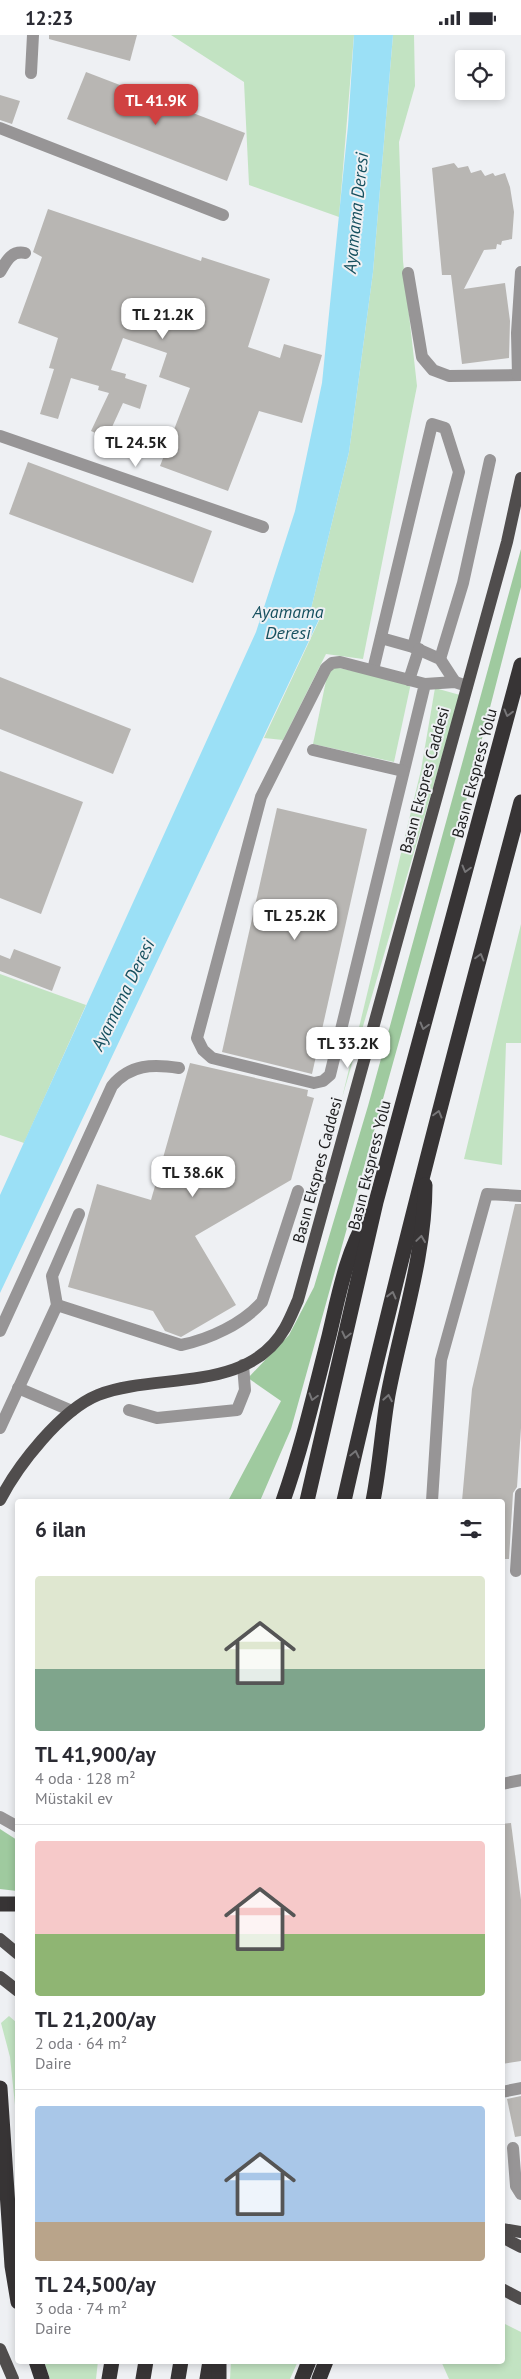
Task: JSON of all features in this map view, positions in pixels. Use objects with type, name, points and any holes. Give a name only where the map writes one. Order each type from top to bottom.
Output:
[{"type":"highway","name":"Basın Ekspress Yolu","points":[[307,1499],[376,1202],[521,665]]},
{"type":"highway","points":[[344,1499],[375,1364],[425,1161],[521,802]]},
{"type":"highway","points":[[373,1499],[388,1396],[421,1237],[425,1208],[425,1161]]},
{"type":"highway","points":[[284,1499],[315,1389],[347,1262],[355,1239],[376,1202]]},
{"type":"highway","points":[[275,1499],[296,1453]]},
{"type":"highway","points":[[0,1904],[15,1904]]},
{"type":"highway","points":[[0,2087],[12,2266],[15,2284]]},
{"type":"highway","points":[[37,2364],[42,2379]]},
{"type":"highway","points":[[109,2379],[112,2364]]},
{"type":"highway","points":[[143,2379],[146,2364]]},
{"type":"highway","points":[[178,2379],[180,2364]]},
{"type":"highway","points":[[207,2379],[210,2364]]},
{"type":"highway","points":[[219,2364],[219,2379]]},
{"type":"highway","points":[[302,2379],[308,2364]]},
{"type":"highway","points":[[319,2379],[325,2364]]},
{"type":"main road","name":"Basın Ekspres Caddesi","points":[[0,1500],[11,1479],[40,1442],[72,1411],[96,1396],[117,1389],[215,1375],[243,1365],[268,1348],[285,1329],[298,1300],[507,542],[521,478]]},
{"type":"main road","points":[[0,1939],[15,1951]]},
{"type":"main road","points":[[0,1977],[15,1989]]},
{"type":"main road","points":[[505,2229],[521,2231]]},
{"type":"main road","points":[[505,2239],[521,2247]]},
{"type":"main road","points":[[0,2349],[12,2379]]},
{"type":"street","points":[[31,73],[32,35]]},
{"type":"street","points":[[0,128],[223,215]]},
{"type":"street","points":[[0,272],[11,255],[25,253]]},
{"type":"street","points":[[408,273],[422,357],[433,370],[449,376],[520,375],[517,333],[521,272]]},
{"type":"street","points":[[373,670],[432,424],[445,428],[459,472],[409,680]]},
{"type":"street","points":[[0,435],[263,527]]},
{"type":"street","points":[[440,659],[463,583],[490,460]]},
{"type":"street","points":[[381,638],[416,648],[440,659],[455,682]]},
{"type":"street","points":[[424,684],[330,1075],[323,1081],[314,1083],[212,1058],[203,1051],[197,1037],[261,797],[326,668],[332,663],[340,662],[424,684],[455,682],[467,686]]},
{"type":"street","points":[[313,750],[404,771]]},
{"type":"street","points":[[0,1331],[112,1086],[123,1074],[140,1067],[179,1068]]},
{"type":"street","points":[[57,1305],[181,1345],[202,1341],[252,1314],[262,1302],[298,1191]]},
{"type":"street","points":[[432,1499],[440,1360],[487,1195],[521,1196]]},
{"type":"street","points":[[0,1427],[57,1305],[52,1276],[79,1215]]},
{"type":"street","points":[[129,1410],[157,1419],[237,1410],[245,1389],[243,1365]]},
{"type":"street","points":[[18,1388],[72,1411]]},
{"type":"street","points":[[516,1571],[521,1494]]},
{"type":"street","points":[[505,1783],[521,1780]]},
{"type":"street","points":[[0,1817],[15,1825]]},
{"type":"street","points":[[505,2091],[521,2088]]},
{"type":"street","points":[[512,2148],[516,2186],[521,2194]]},
{"type":"green space","points":[[171,35],[354,35],[339,217],[249,185],[244,82]]},
{"type":"green space","points":[[393,35],[414,35],[415,86],[399,142],[403,261],[417,386],[363,659],[326,654],[283,740],[264,738],[323,612],[311,609],[349,452],[373,272]]},
{"type":"green space","points":[[521,549],[521,587],[466,801],[291,1429],[261,1499],[229,1499],[281,1401],[248,1378],[289,1335],[314,1287],[368,1106]]},
{"type":"green space","points":[[329,666],[411,683],[394,762],[313,744]]},
{"type":"green space","points":[[435,688],[460,695],[342,1098],[421,770]]},
{"type":"green space","points":[[521,924],[521,1043],[506,1043],[502,1165],[464,1159]]},
{"type":"green space","points":[[0,974],[86,1005],[24,1143],[0,1135]]},
{"type":"green space","points":[[0,1829],[15,1839],[15,1891],[0,1889]]},
{"type":"green space","points":[[9,2016],[15,2021],[15,2105],[10,2057],[1,2023]]},
{"type":"green space","points":[[505,2324],[521,2332],[521,2379],[449,2379],[442,2364],[505,2364]]},
{"type":"green space","points":[[45,2364],[98,2364],[96,2379],[50,2379]]},
{"type":"green space","points":[[231,2364],[297,2364],[290,2379],[230,2379]]},
{"type":"water","name":"Ayamama Deresi","points":[[354,35],[393,35],[373,272],[349,452],[311,609],[323,611],[0,1293],[0,1195],[256,632],[295,511],[322,383],[348,126]]},
{"type":"building","points":[[49,35],[137,35],[130,61],[49,39]]},
{"type":"building","points":[[86,72],[245,133],[227,181],[67,119]]},
{"type":"building","points":[[0,95],[20,101],[12,124],[0,120]]},
{"type":"building","points":[[454,163],[458,168],[468,166],[471,173],[481,170],[485,176],[493,173],[495,176],[505,173],[510,187],[514,212],[512,239],[502,241],[501,245],[497,244],[496,249],[484,250],[464,289],[505,283],[510,321],[509,358],[462,364],[451,275],[442,275],[432,168]]},
{"type":"building","points":[[48,209],[201,261],[202,257],[270,279],[248,347],[280,358],[284,344],[322,355],[302,423],[259,411],[228,491],[160,466],[190,388],[159,377],[167,353],[123,338],[111,370],[126,374],[125,378],[147,385],[140,409],[123,403],[107,438],[91,431],[109,393],[98,390],[99,386],[71,378],[58,419],[40,414],[54,369],[49,368],[58,338],[18,323],[42,257],[33,252]]},
{"type":"building","points":[[28,462],[212,531],[193,583],[9,514]]},
{"type":"building","points":[[0,677],[131,729],[113,774],[0,729]]},
{"type":"building","points":[[0,771],[83,802],[41,914],[0,898]]},
{"type":"building","points":[[277,808],[367,829],[312,1074],[222,1052]]},
{"type":"building","points":[[14,949],[61,967],[52,991],[0,971],[0,955],[10,959]]},
{"type":"building","points":[[190,1063],[308,1090],[307,1096],[314,1098],[291,1180],[195,1236],[236,1305],[181,1337],[165,1331],[153,1311],[68,1287],[97,1184],[151,1200]]},
{"type":"building","points":[[515,1204],[521,1204],[521,1428],[517,1487],[513,1493],[509,1559],[505,1559],[505,1499],[462,1499],[472,1389]]},
{"type":"building","points":[[511,1823],[521,1900],[521,2061],[505,2064],[505,1824]]},
{"type":"building","points":[[521,2096],[521,2136],[515,2137],[507,2099]]}]
